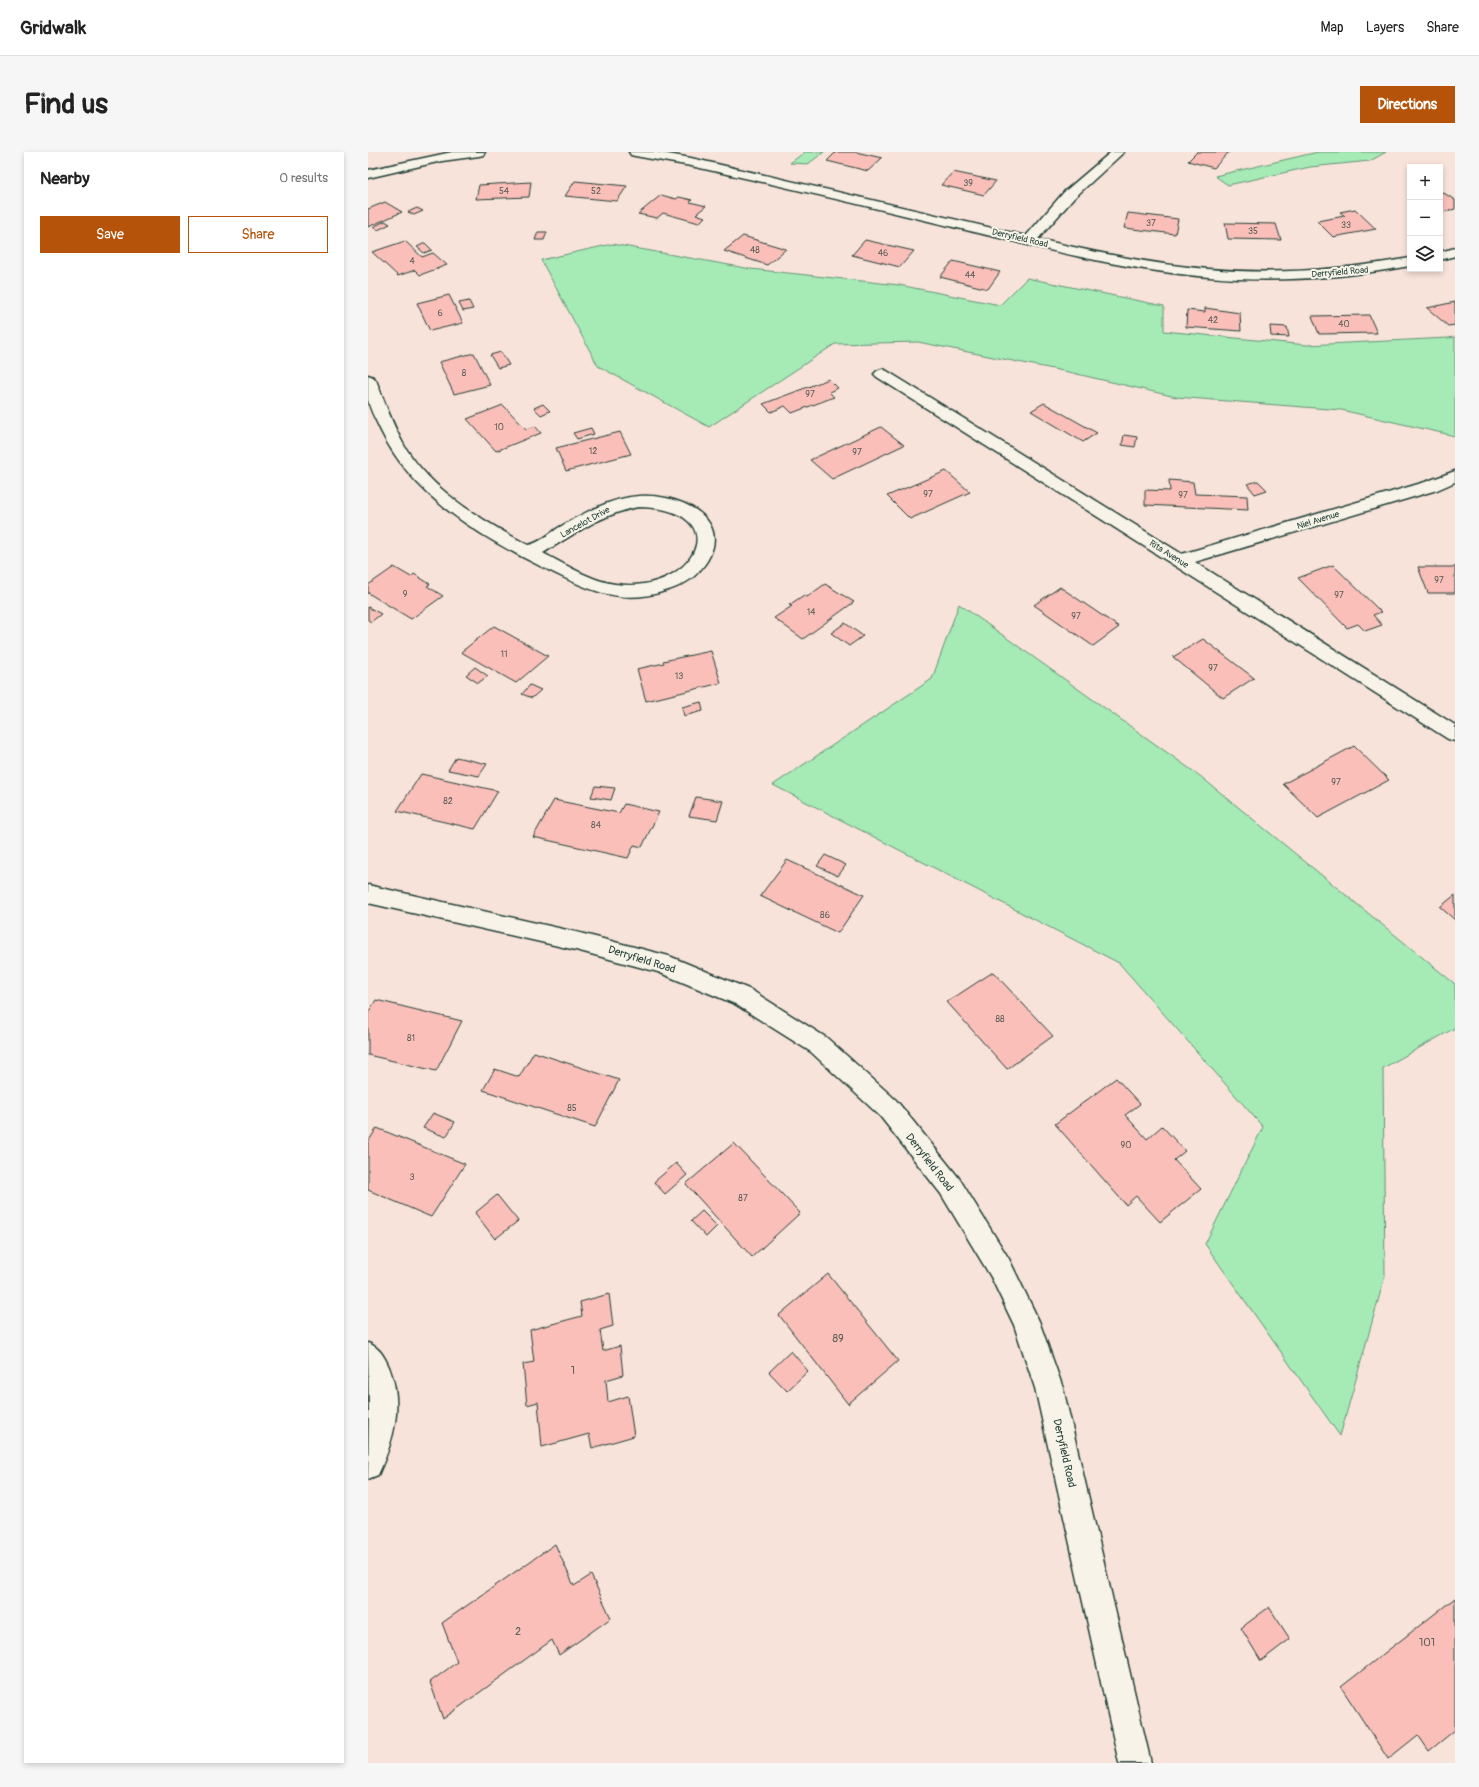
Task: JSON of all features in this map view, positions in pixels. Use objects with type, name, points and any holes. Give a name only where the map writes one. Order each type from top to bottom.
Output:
[{"type":"street","points":[[368,174],[407,164],[478,152]]},
{"type":"street","name":"Derryfield Road","points":[[635,152],[691,162],[1139,264],[1179,270],[1218,274],[1300,275],[1365,270],[1407,263]]},
{"type":"street","points":[[1029,240],[1069,195],[1118,152]]},
{"type":"street","points":[[1443,255],[1455,252]]},
{"type":"street","name":"Rita Avenue","points":[[882,374],[1455,734]]},
{"type":"street","name":"Lancelot Drive","points":[[368,380],[396,448],[411,466],[448,503],[491,532],[529,554],[595,585],[623,591],[638,591],[667,584],[690,570],[698,561],[706,542],[705,533],[701,524],[685,510],[662,502],[636,502],[623,504],[598,513],[529,554]]},
{"type":"street","name":"Niel Avenue","points":[[1180,561],[1431,486],[1455,476]]},
{"type":"street","name":"Derryfield Road","points":[[368,894],[576,941],[661,963],[743,997],[819,1045],[888,1108],[950,1186],[1000,1268],[1026,1321],[1049,1388],[1135,1763]]},
{"type":"street","points":[[368,1356],[380,1380],[383,1403],[380,1428],[373,1454],[368,1465]]},
{"type":"green space","points":[[805,152],[824,152],[808,164],[790,163]]},
{"type":"green space","points":[[1318,152],[1386,152],[1370,161],[1310,167],[1228,185],[1215,176]]},
{"type":"green space","points":[[612,244],[751,269],[899,285],[1000,305],[1027,278],[1164,306],[1164,331],[1307,345],[1455,337],[1455,436],[1341,410],[1176,397],[1068,372],[918,342],[835,344],[709,427],[598,366],[541,260]]},
{"type":"green space","points":[[959,604],[1200,776],[1455,984],[1455,1028],[1383,1068],[1385,1276],[1340,1436],[1205,1244],[1263,1127],[1119,963],[773,785],[932,679]]},
{"type":"building","points":[[836,152],[856,152],[882,158],[868,171],[827,161]]},
{"type":"building","points":[[1197,152],[1229,152],[1214,168],[1188,161]]},
{"type":"building","points":[[953,172],[996,181],[984,195],[941,185]]},
{"type":"building","points":[[575,181],[627,186],[617,201],[565,196]]},
{"type":"building","points":[[531,182],[529,197],[476,199],[479,185]]},
{"type":"building","points":[[1443,193],[1455,200],[1455,209],[1443,212]]},
{"type":"building","points":[[661,195],[676,199],[679,197],[692,200],[690,202],[706,206],[696,214],[705,217],[699,223],[663,213],[657,218],[638,214]]},
{"type":"building","points":[[385,202],[402,212],[368,227],[368,209]]},
{"type":"building","points":[[417,208],[423,211],[414,215],[408,212]]},
{"type":"building","points":[[1355,209],[1376,229],[1333,237],[1317,221],[1345,216],[1340,212]]},
{"type":"building","points":[[1128,213],[1178,219],[1175,234],[1124,228]]},
{"type":"building","points":[[385,221],[390,224],[378,230],[373,227]]},
{"type":"building","points":[[1225,223],[1276,224],[1281,240],[1228,239]]},
{"type":"building","points":[[538,232],[547,232],[544,240],[535,240]]},
{"type":"building","points":[[743,236],[786,249],[767,265],[724,251]]},
{"type":"building","points":[[865,240],[914,251],[900,267],[852,255]]},
{"type":"building","points":[[405,241],[422,257],[433,253],[447,265],[420,275],[415,270],[398,276],[372,252]]},
{"type":"building","points":[[425,243],[432,250],[424,253],[417,247]]},
{"type":"building","points":[[953,261],[1000,272],[988,289],[940,277]]},
{"type":"building","points":[[449,295],[463,323],[430,331],[417,303]]},
{"type":"building","points":[[469,301],[473,309],[463,311],[459,303]]},
{"type":"building","points":[[1455,302],[1455,325],[1448,326],[1427,308]]},
{"type":"building","points":[[1205,308],[1240,313],[1241,331],[1186,327],[1187,310],[1205,312]]},
{"type":"building","points":[[1369,315],[1377,333],[1319,334],[1312,316]]},
{"type":"building","points":[[1270,326],[1287,327],[1289,337],[1271,336]]},
{"type":"building","points":[[501,352],[509,365],[498,368],[490,355]]},
{"type":"building","points":[[474,353],[490,385],[454,394],[439,362]]},
{"type":"building","points":[[829,379],[838,388],[829,392],[834,397],[792,413],[785,406],[771,412],[763,404]]},
{"type":"building","points":[[1044,403],[1097,433],[1083,442],[1031,411]]},
{"type":"building","points":[[543,404],[550,411],[541,415],[534,408]]},
{"type":"building","points":[[503,405],[526,429],[535,426],[541,433],[496,451],[467,419]]},
{"type":"building","points":[[881,427],[904,445],[832,479],[810,460]]},
{"type":"building","points":[[591,428],[594,434],[577,439],[573,433]]},
{"type":"building","points":[[620,432],[631,454],[566,471],[556,448]]},
{"type":"building","points":[[1124,435],[1137,437],[1135,447],[1122,445]]},
{"type":"building","points":[[946,471],[970,492],[910,519],[887,496]]},
{"type":"building","points":[[1169,480],[1193,482],[1195,494],[1247,496],[1248,510],[1145,505],[1145,490],[1170,491]]},
{"type":"building","points":[[1258,481],[1267,490],[1255,494],[1247,484]]},
{"type":"building","points":[[1333,565],[1381,612],[1373,615],[1382,625],[1365,631],[1358,624],[1347,628],[1298,578]]},
{"type":"building","points":[[394,567],[411,577],[414,574],[430,584],[427,586],[443,596],[411,619],[368,593],[368,585]]},
{"type":"building","points":[[1418,567],[1455,567],[1455,593],[1428,593]]},
{"type":"building","points":[[825,584],[854,602],[803,639],[774,618],[792,606],[789,605],[804,595],[807,597]]},
{"type":"building","points":[[1060,587],[1119,627],[1093,646],[1034,605]]},
{"type":"building","points":[[368,607],[381,614],[371,622],[368,620]]},
{"type":"building","points":[[845,623],[863,636],[849,646],[831,633]]},
{"type":"building","points":[[494,626],[548,656],[516,683],[461,652]]},
{"type":"building","points":[[1203,639],[1254,678],[1223,698],[1173,657]]},
{"type":"building","points":[[711,651],[721,683],[646,701],[637,669],[664,663],[663,661]]},
{"type":"building","points":[[475,667],[488,676],[478,683],[466,675]]},
{"type":"building","points":[[530,685],[541,690],[532,698],[522,694]]},
{"type":"building","points":[[701,702],[703,711],[684,716],[682,707]]},
{"type":"building","points":[[1354,746],[1389,780],[1318,818],[1283,784]]},
{"type":"building","points":[[456,757],[487,764],[479,776],[448,770]]},
{"type":"building","points":[[421,774],[498,791],[475,829],[397,811]]},
{"type":"building","points":[[595,786],[615,788],[611,800],[591,797]]},
{"type":"building","points":[[696,797],[723,801],[717,820],[689,816]]},
{"type":"building","points":[[554,800],[619,813],[624,804],[659,812],[642,847],[634,845],[628,858],[533,837]]},
{"type":"building","points":[[825,855],[846,865],[838,876],[817,866]]},
{"type":"building","points":[[787,860],[864,895],[838,933],[760,896]]},
{"type":"building","points":[[1455,895],[1455,920],[1440,907]]},
{"type":"building","points":[[993,972],[1053,1036],[1007,1069],[947,1002]]},
{"type":"building","points":[[376,1000],[462,1021],[436,1071],[368,1055],[368,1013]]},
{"type":"building","points":[[534,1052],[619,1080],[595,1127],[483,1090],[495,1069],[519,1077]]},
{"type":"building","points":[[1116,1078],[1140,1104],[1125,1115],[1147,1139],[1162,1126],[1185,1151],[1174,1160],[1201,1189],[1160,1222],[1136,1196],[1126,1205],[1055,1124]]},
{"type":"building","points":[[433,1113],[455,1122],[446,1137],[423,1128]]},
{"type":"building","points":[[377,1128],[465,1164],[431,1217],[368,1190],[368,1142]]},
{"type":"building","points":[[734,1143],[800,1213],[752,1257],[686,1184]]},
{"type":"building","points":[[676,1163],[687,1175],[665,1194],[654,1182]]},
{"type":"building","points":[[497,1195],[518,1221],[495,1239],[475,1213]]},
{"type":"building","points":[[702,1211],[717,1226],[706,1237],[691,1221]]},
{"type":"building","points":[[828,1274],[898,1361],[848,1404],[779,1315]]},
{"type":"building","points":[[609,1294],[613,1326],[600,1330],[603,1351],[620,1346],[623,1375],[606,1380],[608,1402],[628,1396],[634,1436],[592,1448],[589,1434],[542,1447],[538,1402],[527,1405],[523,1364],[534,1362],[530,1330],[582,1316],[580,1302]]},
{"type":"building","points":[[791,1351],[808,1371],[787,1391],[769,1372]]},
{"type":"building","points":[[555,1544],[574,1586],[591,1575],[611,1618],[559,1655],[552,1640],[443,1719],[430,1682],[457,1662],[442,1623]]},
{"type":"building","points":[[1455,1598],[1455,1730],[1429,1751],[1418,1735],[1388,1759],[1341,1687]]},
{"type":"building","points":[[1269,1607],[1290,1639],[1261,1661],[1241,1628]]}]
